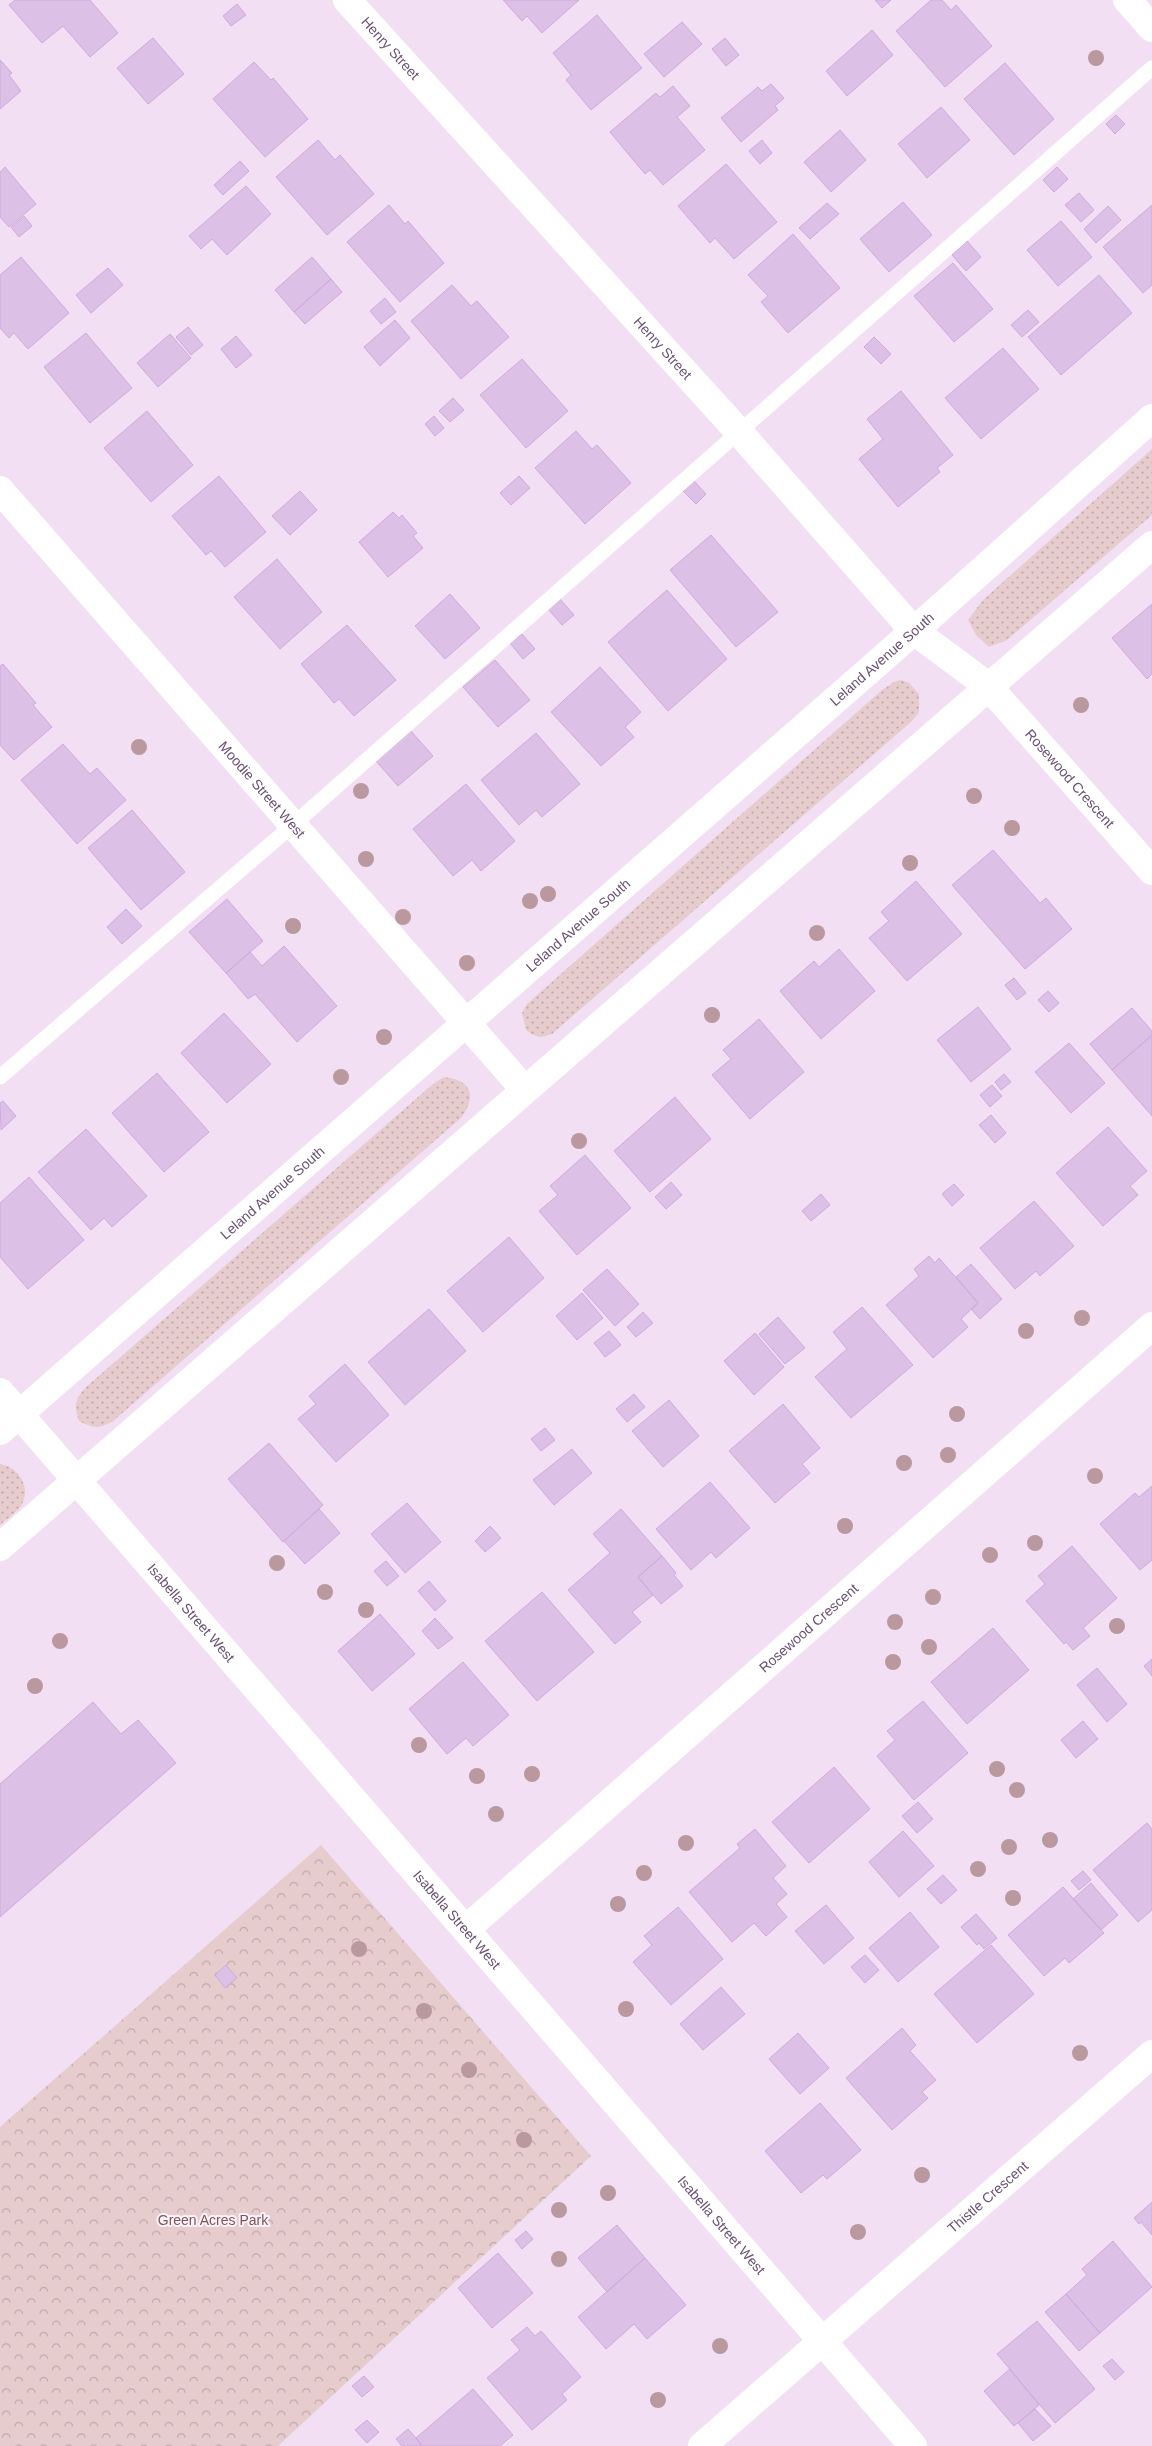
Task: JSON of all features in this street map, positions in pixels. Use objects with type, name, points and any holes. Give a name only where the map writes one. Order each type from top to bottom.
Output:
[{"type":"street","name":"Henry Street","points":[[347,0],[738,432],[914,631],[988,686]]},
{"type":"street","points":[[1127,0],[1152,28]]},
{"type":"street","name":"Leland Avenue South","points":[[10,1423],[914,631],[1152,418]]},
{"type":"street","name":"Moodie Street West","points":[[0,490],[524,1089]]},
{"type":"street","points":[[0,1547],[78,1481],[524,1089],[1152,545]]},
{"type":"street","name":"Rosewood Crescent","points":[[988,686],[1152,871]]},
{"type":"street","name":"Rosewood Crescent","points":[[466,1930],[1152,1326]]},
{"type":"street","name":"Isabella Street West","points":[[0,1392],[10,1423],[78,1481],[913,2446]]},
{"type":"street","name":"Thistle Crescent","points":[[702,2446],[1152,2054]]},
{"type":"lane","points":[[0,1077],[294,824],[1152,68]]},
{"type":"shaded area","points":[[0,0],[1152,0],[1152,2446],[0,2446]]},
{"type":"green space","points":[[1152,449],[1152,515],[1007,640],[989,647],[976,635],[968,620],[983,600]]},
{"type":"green space","points":[[901,680],[909,683],[919,694],[919,712],[912,721],[552,1034],[539,1036],[533,1035],[526,1030],[522,1013],[527,1004],[882,690]]},
{"type":"green space","points":[[444,1077],[460,1081],[469,1090],[469,1102],[462,1117],[112,1422],[96,1427],[79,1421],[76,1403],[85,1388],[433,1084]]},
{"type":"green space","points":[[0,1464],[13,1469],[18,1474],[22,1479],[25,1492],[21,1506],[0,1525]]},
{"type":"green space","name":"Green Acres Park","points":[[321,1845],[591,2156],[278,2446],[0,2446],[0,2127]]},
{"type":"building","points":[[15,0],[90,0],[118,33],[90,57],[63,26],[42,43],[9,5]]},
{"type":"building","points":[[503,0],[579,0],[542,33],[527,16],[522,21]]},
{"type":"building","points":[[875,0],[891,0],[882,8]]},
{"type":"building","points":[[931,0],[942,0],[951,10],[956,5],[992,46],[945,87],[896,31]]},
{"type":"building","points":[[237,4],[246,15],[231,26],[223,16]]},
{"type":"building","points":[[597,15],[642,68],[591,110],[566,80],[571,75],[553,53]]},
{"type":"building","points":[[682,22],[702,44],[664,77],[644,54]]},
{"type":"building","points":[[872,30],[893,55],[847,96],[826,71]]},
{"type":"building","points":[[153,38],[184,74],[148,104],[117,68]]},
{"type":"building","points":[[725,38],[739,55],[726,66],[712,49]]},
{"type":"building","points":[[0,60],[12,73],[9,75],[21,91],[0,109]]},
{"type":"building","points":[[254,62],[271,80],[273,78],[308,119],[265,157],[213,99]]},
{"type":"building","points":[[1005,63],[1054,119],[1014,155],[964,99]]},
{"type":"building","points":[[771,84],[784,98],[775,106],[778,110],[741,142],[721,118],[758,87],[762,91]]},
{"type":"building","points":[[673,86],[690,106],[677,117],[705,150],[663,185],[650,170],[645,174],[610,132],[656,93],[660,97]]},
{"type":"building","points":[[941,107],[970,140],[927,178],[898,144]]},
{"type":"building","points":[[1116,115],[1125,124],[1115,134],[1106,124]]},
{"type":"building","points":[[840,130],[866,160],[831,192],[804,162]]},
{"type":"building","points":[[318,140],[335,160],[340,155],[374,194],[327,235],[276,177]]},
{"type":"building","points":[[762,140],[772,153],[760,164],[749,151]]},
{"type":"building","points":[[240,161],[249,171],[223,195],[214,185]]},
{"type":"building","points":[[726,164],[777,222],[734,259],[715,238],[710,243],[678,206]]},
{"type":"building","points":[[5,167],[36,204],[9,227],[0,217],[0,172]]},
{"type":"building","points":[[1057,167],[1068,179],[1054,192],[1043,180]]},
{"type":"building","points":[[246,186],[271,214],[227,255],[212,239],[201,249],[189,236]]},
{"type":"building","points":[[1079,193],[1094,210],[1081,222],[1065,205]]},
{"type":"building","points":[[903,202],[932,235],[889,272],[860,239]]},
{"type":"building","points":[[827,203],[839,214],[810,239],[799,228]]},
{"type":"building","points":[[389,205],[405,224],[408,221],[444,263],[400,302],[347,242]]},
{"type":"building","points":[[1152,205],[1152,285],[1143,293],[1103,247]]},
{"type":"building","points":[[1108,206],[1121,220],[1096,243],[1084,229]]},
{"type":"building","points":[[24,216],[32,226],[19,237],[11,227]]},
{"type":"building","points":[[1061,221],[1092,257],[1058,286],[1027,250]]},
{"type":"building","points":[[793,234],[840,288],[788,333],[761,302],[768,296],[748,275]]},
{"type":"building","points":[[967,241],[981,257],[966,271],[952,255]]},
{"type":"building","points":[[21,257],[69,313],[28,349],[14,333],[9,338],[0,328],[0,275]]},
{"type":"building","points":[[312,257],[331,279],[294,312],[275,290]]},
{"type":"building","points":[[953,263],[993,309],[954,342],[914,296]]},
{"type":"building","points":[[108,268],[123,285],[91,313],[76,295]]},
{"type":"building","points":[[1099,275],[1132,313],[1061,375],[1028,337]]},
{"type":"building","points":[[331,279],[342,292],[305,324],[294,312]]},
{"type":"building","points":[[452,285],[471,306],[477,301],[509,337],[461,379],[411,321]]},
{"type":"building","points":[[385,298],[396,312],[381,324],[370,311]]},
{"type":"building","points":[[1028,310],[1039,322],[1022,337],[1011,325]]},
{"type":"building","points":[[395,320],[410,338],[380,366],[364,347]]},
{"type":"building","points":[[188,327],[203,345],[191,355],[176,337]]},
{"type":"building","points":[[86,333],[132,388],[90,423],[44,367]]},
{"type":"building","points":[[170,334],[191,358],[158,387],[137,363]]},
{"type":"building","points":[[236,336],[252,355],[236,368],[221,349]]},
{"type":"building","points":[[874,337],[891,354],[881,364],[864,347]]},
{"type":"building","points":[[1003,348],[1039,389],[981,439],[945,398]]},
{"type":"building","points":[[522,359],[568,411],[526,448],[480,395]]},
{"type":"building","points":[[901,391],[953,455],[937,468],[940,472],[898,507],[859,459],[883,439],[867,419]]},
{"type":"building","points":[[453,398],[464,410],[450,422],[439,411]]},
{"type":"building","points":[[147,411],[193,465],[151,502],[104,448]]},
{"type":"building","points":[[434,416],[444,428],[435,436],[425,424]]},
{"type":"building","points":[[576,431],[592,449],[597,445],[631,483],[585,524],[535,468]]},
{"type":"building","points":[[219,476],[266,532],[225,567],[211,551],[206,555],[172,516]]},
{"type":"building","points":[[519,476],[530,488],[511,505],[500,493]]},
{"type":"building","points":[[694,481],[706,494],[696,504],[683,491]]},
{"type":"building","points":[[300,491],[317,510],[290,535],[272,516]]},
{"type":"building","points":[[393,512],[399,518],[402,515],[417,533],[413,536],[423,548],[388,577],[359,542]]},
{"type":"building","points":[[711,535],[778,612],[736,647],[670,570]]},
{"type":"building","points":[[277,559],[322,612],[280,649],[234,597]]},
{"type":"building","points":[[667,590],[727,659],[668,711],[608,642]]},
{"type":"building","points":[[450,594],[480,628],[445,659],[415,626]]},
{"type":"building","points":[[560,599],[574,615],[562,625],[548,609]]},
{"type":"building","points":[[1152,604],[1152,674],[1147,679],[1112,638]]},
{"type":"building","points":[[347,625],[396,680],[354,716],[339,699],[334,703],[301,664]]},
{"type":"building","points":[[522,634],[535,649],[523,659],[510,643]]},
{"type":"building","points":[[495,660],[530,700],[498,727],[463,687]]},
{"type":"building","points":[[3,664],[36,703],[33,705],[52,727],[14,760],[0,745],[0,666]]},
{"type":"building","points":[[600,667],[641,712],[625,727],[634,737],[601,766],[551,712]]},
{"type":"building","points":[[410,730],[433,756],[398,786],[375,760]]},
{"type":"building","points":[[536,733],[580,784],[542,817],[536,810],[519,825],[481,780]]},
{"type":"building","points":[[63,744],[90,774],[97,768],[126,800],[77,844],[21,780]]},
{"type":"building","points":[[466,784],[515,841],[481,871],[472,860],[453,876],[413,829]]},
{"type":"building","points":[[132,810],[185,872],[141,910],[88,848]]},
{"type":"building","points":[[993,850],[1040,903],[1046,898],[1072,929],[1025,969],[952,885]]},
{"type":"building","points":[[916,881],[962,934],[907,981],[869,938],[889,921],[881,912]]},
{"type":"building","points":[[227,899],[263,941],[226,973],[189,932]]},
{"type":"building","points":[[126,909],[142,926],[122,944],[107,927]]},
{"type":"building","points":[[284,946],[337,1006],[297,1042],[255,994],[248,999],[226,973],[250,952],[262,966]]},
{"type":"building","points":[[839,949],[875,991],[821,1039],[780,991],[814,961],[819,967]]},
{"type":"building","points":[[1014,978],[1026,993],[1017,1000],[1005,985]]},
{"type":"building","points":[[1048,991],[1059,1003],[1049,1012],[1038,1000]]},
{"type":"building","points":[[978,1007],[1011,1049],[971,1082],[937,1040]]},
{"type":"building","points":[[1132,1008],[1152,1031],[1152,1035],[1112,1070],[1090,1044]]},
{"type":"building","points":[[224,1013],[271,1064],[227,1103],[181,1053]]},
{"type":"building","points":[[759,1019],[804,1072],[750,1119],[712,1075],[731,1059],[723,1050]]},
{"type":"building","points":[[1152,1035],[1152,1116],[1112,1070]]},
{"type":"building","points":[[1069,1043],[1105,1083],[1071,1113],[1035,1072]]},
{"type":"building","points":[[157,1073],[209,1132],[164,1172],[112,1113]]},
{"type":"building","points":[[1004,1074],[1011,1082],[1001,1090],[995,1082]]},
{"type":"building","points":[[992,1085],[1002,1096],[990,1107],[980,1095]]},
{"type":"building","points":[[675,1097],[711,1139],[650,1192],[614,1151]]},
{"type":"building","points":[[3,1101],[16,1116],[1,1130],[0,1103]]},
{"type":"building","points":[[991,1115],[1006,1133],[995,1143],[979,1125]]},
{"type":"building","points":[[1108,1127],[1147,1171],[1130,1186],[1138,1195],[1103,1226],[1056,1173]]},
{"type":"building","points":[[86,1129],[147,1196],[112,1227],[104,1218],[91,1230],[38,1172]]},
{"type":"building","points":[[585,1155],[631,1208],[577,1255],[539,1211],[558,1195],[550,1186]]},
{"type":"building","points":[[29,1177],[84,1240],[28,1289],[0,1257],[0,1203]]},
{"type":"building","points":[[671,1182],[682,1195],[666,1209],[655,1197]]},
{"type":"building","points":[[954,1184],[964,1195],[952,1206],[942,1194]]},
{"type":"building","points":[[821,1194],[830,1205],[811,1221],[802,1211]]},
{"type":"building","points":[[1034,1201],[1074,1246],[1040,1276],[1036,1271],[1015,1289],[980,1248]]},
{"type":"building","points":[[509,1237],[544,1278],[483,1332],[447,1291]]},
{"type":"building","points":[[929,1256],[935,1263],[939,1258],[978,1303],[961,1319],[968,1327],[933,1358],[886,1305],[919,1276],[914,1269]]},
{"type":"building","points":[[971,1264],[1002,1299],[980,1319],[971,1309],[978,1303],[956,1277]]},
{"type":"building","points":[[607,1269],[639,1304],[615,1326],[583,1290]]},
{"type":"building","points":[[582,1293],[603,1318],[577,1340],[556,1316]]},
{"type":"building","points":[[862,1307],[913,1365],[851,1418],[815,1377],[847,1349],[833,1332]]},
{"type":"building","points":[[429,1309],[466,1351],[405,1405],[368,1362]]},
{"type":"building","points":[[643,1312],[653,1323],[636,1337],[627,1327]]},
{"type":"building","points":[[778,1317],[805,1348],[785,1364],[759,1334]]},
{"type":"building","points":[[609,1331],[621,1345],[605,1357],[594,1343]]},
{"type":"building","points":[[755,1333],[784,1367],[754,1395],[724,1361]]},
{"type":"building","points":[[345,1364],[389,1415],[336,1462],[298,1419],[316,1404],[309,1396]]},
{"type":"building","points":[[634,1394],[645,1407],[627,1422],[616,1409]]},
{"type":"building","points":[[669,1400],[699,1436],[663,1467],[632,1431]]},
{"type":"building","points":[[783,1404],[820,1448],[802,1464],[810,1473],[775,1503],[729,1451]]},
{"type":"building","points":[[545,1428],[555,1440],[541,1451],[531,1439]]},
{"type":"building","points":[[269,1443],[323,1505],[283,1542],[228,1479]]},
{"type":"building","points":[[572,1449],[592,1473],[554,1505],[533,1480]]},
{"type":"building","points":[[710,1482],[750,1528],[716,1558],[711,1552],[691,1570],[656,1529]]},
{"type":"building","points":[[1152,1486],[1152,1560],[1140,1570],[1100,1524],[1135,1493],[1139,1497]]},
{"type":"building","points":[[407,1503],[441,1542],[405,1573],[371,1534]]},
{"type":"building","points":[[319,1509],[340,1533],[305,1564],[284,1541]]},
{"type":"building","points":[[621,1509],[662,1556],[638,1577],[653,1595],[632,1612],[641,1622],[615,1644],[568,1590],[610,1553],[593,1534]]},
{"type":"building","points":[[490,1526],[501,1538],[485,1552],[475,1541]]},
{"type":"building","points":[[1072,1546],[1117,1598],[1083,1628],[1090,1636],[1073,1650],[1066,1642],[1064,1644],[1026,1601],[1045,1584],[1038,1576]]},
{"type":"building","points":[[662,1556],[676,1573],[674,1575],[683,1586],[661,1604],[638,1577]]},
{"type":"building","points":[[386,1561],[399,1576],[387,1586],[374,1571]]},
{"type":"building","points":[[429,1581],[446,1601],[435,1611],[418,1591]]},
{"type":"building","points":[[542,1592],[594,1652],[537,1701],[485,1641]]},
{"type":"building","points":[[380,1614],[415,1654],[372,1691],[338,1651]]},
{"type":"building","points":[[435,1618],[453,1638],[438,1649],[422,1631]]},
{"type":"building","points":[[993,1628],[1029,1670],[967,1724],[931,1682]]},
{"type":"building","points":[[1152,1659],[1152,1676],[1144,1666]]},
{"type":"building","points":[[463,1662],[509,1715],[473,1746],[466,1738],[447,1754],[409,1709]]},
{"type":"building","points":[[1097,1668],[1127,1704],[1107,1722],[1077,1685]]},
{"type":"building","points":[[923,1701],[968,1753],[914,1800],[877,1756],[895,1740],[887,1731]]},
{"type":"building","points":[[93,1702],[121,1734],[138,1720],[176,1763],[0,1917],[0,1784]]},
{"type":"building","points":[[1083,1721],[1098,1739],[1076,1758],[1061,1740]]},
{"type":"building","points":[[834,1767],[870,1809],[809,1863],[772,1822]]},
{"type":"building","points":[[918,1802],[933,1819],[917,1833],[902,1816]]},
{"type":"building","points":[[1147,1823],[1152,1829],[1152,1910],[1138,1922],[1093,1870]]},
{"type":"building","points":[[755,1829],[786,1866],[773,1878],[787,1894],[776,1904],[787,1917],[766,1936],[754,1923],[732,1942],[689,1892],[740,1848],[737,1844]]},
{"type":"building","points":[[903,1831],[934,1866],[899,1897],[869,1862]]},
{"type":"building","points":[[1083,1871],[1091,1880],[1079,1890],[1071,1881]]},
{"type":"building","points":[[943,1875],[957,1890],[941,1904],[927,1889]]},
{"type":"building","points":[[1091,1883],[1118,1915],[1101,1930],[1073,1899]]},
{"type":"building","points":[[1063,1887],[1104,1933],[1069,1963],[1065,1958],[1044,1976],[1008,1935]]},
{"type":"building","points":[[826,1905],[854,1938],[824,1964],[795,1931]]},
{"type":"building","points":[[678,1907],[723,1959],[671,2005],[633,1962],[652,1945],[644,1936]]},
{"type":"building","points":[[910,1912],[939,1947],[898,1982],[869,1948]]},
{"type":"building","points":[[976,1914],[997,1938],[984,1949],[979,1943],[977,1945],[961,1927]]},
{"type":"building","points":[[991,1945],[1034,1994],[977,2043],[934,1994]]},
{"type":"building","points":[[865,1955],[879,1970],[865,1983],[851,1967]]},
{"type":"building","points":[[226,1965],[237,1978],[225,1988],[215,1975]]},
{"type":"building","points":[[721,1987],[745,2014],[703,2050],[680,2024]]},
{"type":"building","points":[[902,2028],[916,2045],[910,2051],[936,2080],[922,2092],[928,2098],[892,2130],[846,2078]]},
{"type":"building","points":[[798,2033],[829,2068],[800,2094],[769,2059]]},
{"type":"building","points":[[820,2103],[861,2150],[827,2179],[823,2175],[801,2193],[765,2151]]},
{"type":"building","points":[[1152,2202],[1152,2235],[1141,2222],[1139,2224],[1134,2218]]},
{"type":"building","points":[[617,2225],[645,2258],[607,2292],[578,2258]]},
{"type":"building","points":[[526,2231],[533,2239],[522,2249],[515,2240]]},
{"type":"building","points":[[1113,2241],[1152,2287],[1100,2333],[1066,2294],[1087,2275],[1082,2269]]},
{"type":"building","points":[[498,2253],[533,2293],[492,2328],[458,2288]]},
{"type":"building","points":[[645,2258],[686,2305],[647,2339],[634,2324],[606,2349],[578,2317]]},
{"type":"building","points":[[1066,2294],[1100,2333],[1079,2351],[1045,2312]]},
{"type":"building","points":[[1037,2321],[1095,2389],[1055,2423],[997,2354]]},
{"type":"building","points":[[527,2327],[535,2336],[541,2331],[581,2377],[562,2394],[567,2400],[532,2430],[487,2378],[520,2350],[511,2340]]},
{"type":"building","points":[[1112,2359],[1124,2372],[1115,2380],[1103,2366]]},
{"type":"building","points":[[1010,2369],[1039,2405],[1014,2426],[984,2391]]},
{"type":"building","points":[[364,2376],[374,2387],[362,2397],[352,2386]]},
{"type":"building","points":[[473,2389],[513,2435],[500,2446],[422,2446],[416,2438]]},
{"type":"building","points":[[1035,2409],[1051,2426],[1033,2441],[1018,2423]]},
{"type":"building","points":[[367,2420],[379,2432],[367,2443],[355,2430]]},
{"type":"building","points":[[408,2429],[422,2446],[402,2446],[396,2439]]}]
